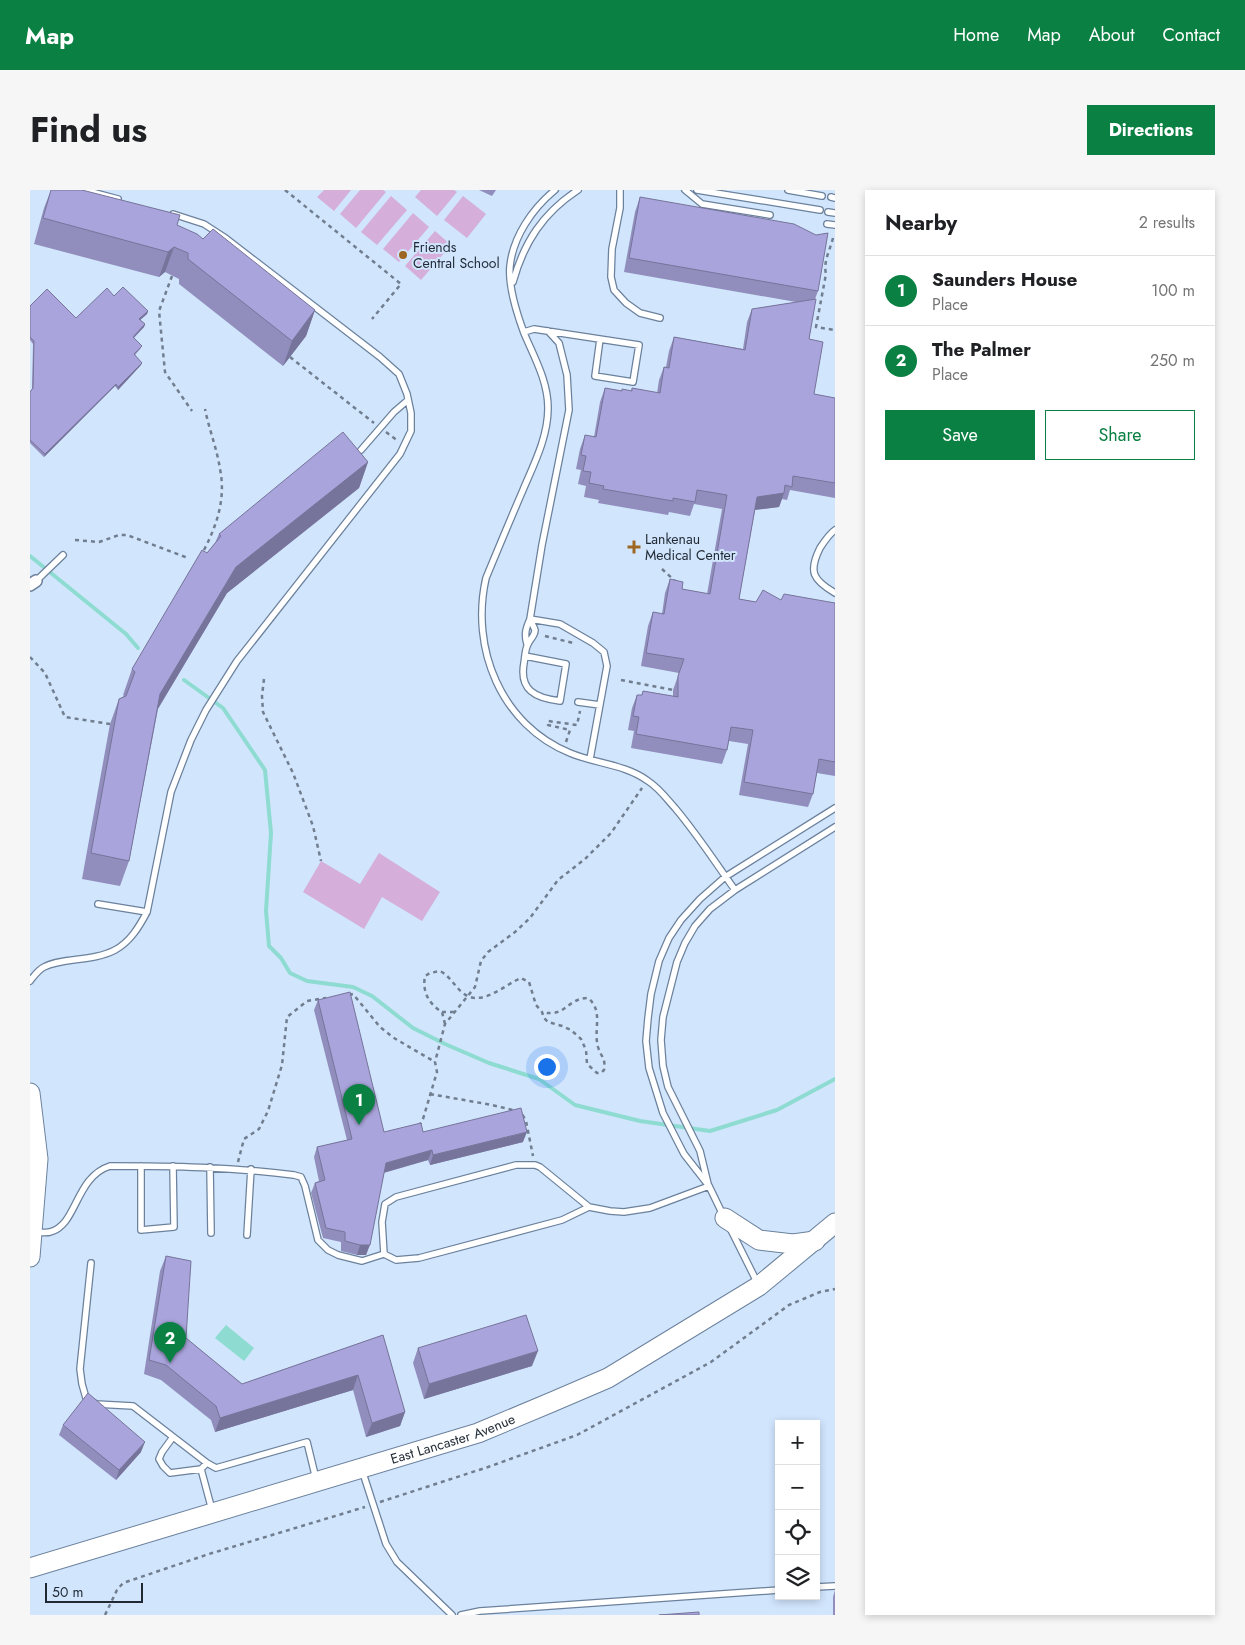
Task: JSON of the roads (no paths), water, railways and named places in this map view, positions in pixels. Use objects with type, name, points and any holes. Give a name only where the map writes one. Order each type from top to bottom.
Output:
[{"type":"highway","points":[[30,1093],[38,1159],[31,1245]]},
{"type":"highway","points":[[725,1218],[759,1240],[794,1244],[815,1241]]},
{"type":"highway","name":"East Lancaster Avenue","points":[[30,1568],[478,1433],[608,1378],[759,1286],[835,1223]]},
{"type":"lane","points":[[84,190],[128,202]]},
{"type":"lane","points":[[555,190],[536,209],[517,239],[510,268],[516,309],[540,370],[546,390],[548,408],[542,446],[486,578],[482,595],[482,636],[487,658],[502,695],[512,708],[541,736],[556,747],[572,754],[622,768],[647,780],[660,790],[695,831],[734,890]]},
{"type":"lane","points":[[512,286],[521,254],[535,231],[566,198],[578,190]]},
{"type":"lane","points":[[620,190],[620,208],[612,249],[611,277],[614,290],[626,303],[640,313],[660,318]]},
{"type":"lane","points":[[685,190],[702,204],[770,215]]},
{"type":"lane","points":[[697,190],[820,210]]},
{"type":"lane","points":[[788,190],[822,196]]},
{"type":"lane","points":[[30,981],[42,968],[50,964],[90,958],[115,950],[135,933],[147,912],[171,792],[191,740],[206,710],[237,661],[405,447],[411,431],[411,414],[399,374],[369,348],[204,224],[164,212]]},
{"type":"lane","points":[[828,212],[835,213]]},
{"type":"lane","points":[[827,224],[835,225]]},
{"type":"lane","points":[[524,332],[534,329],[548,332],[600,339],[639,345],[633,382],[595,376],[600,339]]},
{"type":"lane","points":[[525,656],[566,664],[560,701],[542,699],[533,693],[522,674],[525,656],[527,644],[533,638],[535,630],[530,619],[542,545],[569,410],[567,374],[559,343],[548,332]]},
{"type":"lane","points":[[361,450],[394,412],[408,400]]},
{"type":"lane","points":[[835,530],[828,536],[822,546],[813,567],[819,582],[835,593]]},
{"type":"lane","points":[[33,583],[63,555]]},
{"type":"lane","points":[[530,619],[560,624],[594,643],[604,652],[608,666],[590,759]]},
{"type":"lane","points":[[580,702],[600,705]]},
{"type":"lane","points":[[759,1286],[709,1186],[684,1154],[663,1113],[649,1068],[646,1041],[651,994],[660,960],[669,938],[681,920],[700,899],[725,877],[835,808]]},
{"type":"lane","points":[[709,1186],[700,1151],[668,1087],[665,1073],[661,1040],[663,1017],[679,956],[695,926],[710,909],[734,890],[835,827]]},
{"type":"lane","points":[[98,904],[147,912]]},
{"type":"lane","points":[[384,1254],[382,1222],[385,1204],[396,1197],[516,1165],[540,1167],[589,1207],[610,1211],[624,1212],[650,1208],[709,1186]]},
{"type":"lane","points":[[31,1245],[64,1222],[70,1216],[89,1180],[102,1169],[110,1166],[236,1168],[294,1174],[301,1177],[305,1186],[318,1240],[328,1250],[338,1255],[362,1261],[384,1254],[396,1260],[419,1258],[562,1220],[589,1207]]},
{"type":"lane","points":[[141,1166],[141,1230],[174,1227],[173,1166]]},
{"type":"lane","points":[[210,1167],[211,1233]]},
{"type":"lane","points":[[247,1235],[251,1169]]},
{"type":"lane","points":[[91,1263],[80,1369],[86,1398],[96,1404],[133,1406],[216,1468],[307,1442],[317,1483]]},
{"type":"lane","points":[[173,1437],[162,1452],[160,1459],[163,1466],[170,1473],[201,1469],[207,1463]]},
{"type":"lane","points":[[201,1469],[213,1514]]},
{"type":"lane","points":[[362,1469],[386,1544],[397,1562],[452,1615]]},
{"type":"lane","points":[[820,1587],[835,1586]]},
{"type":"lane","points":[[461,1615],[480,1611],[775,1590]]},
{"type":"waterway","points":[[30,556],[126,634],[138,648]]},
{"type":"waterway","points":[[184,680],[223,708],[265,770],[271,833],[266,911],[269,946],[281,958],[290,973],[307,981],[353,987],[372,996],[413,1028],[489,1063],[539,1079],[575,1105],[640,1121],[710,1131],[777,1110],[835,1079]]},
{"type":"place","name":"Friends Central School","points":[[403,255]]},
{"type":"place","name":"Lankenau Medical Center","points":[[634,547]]},
{"type":"place","name":"Saunders House","points":[[359,1125]]},
{"type":"place","name":"The Palmer","points":[[170,1363]]}]
